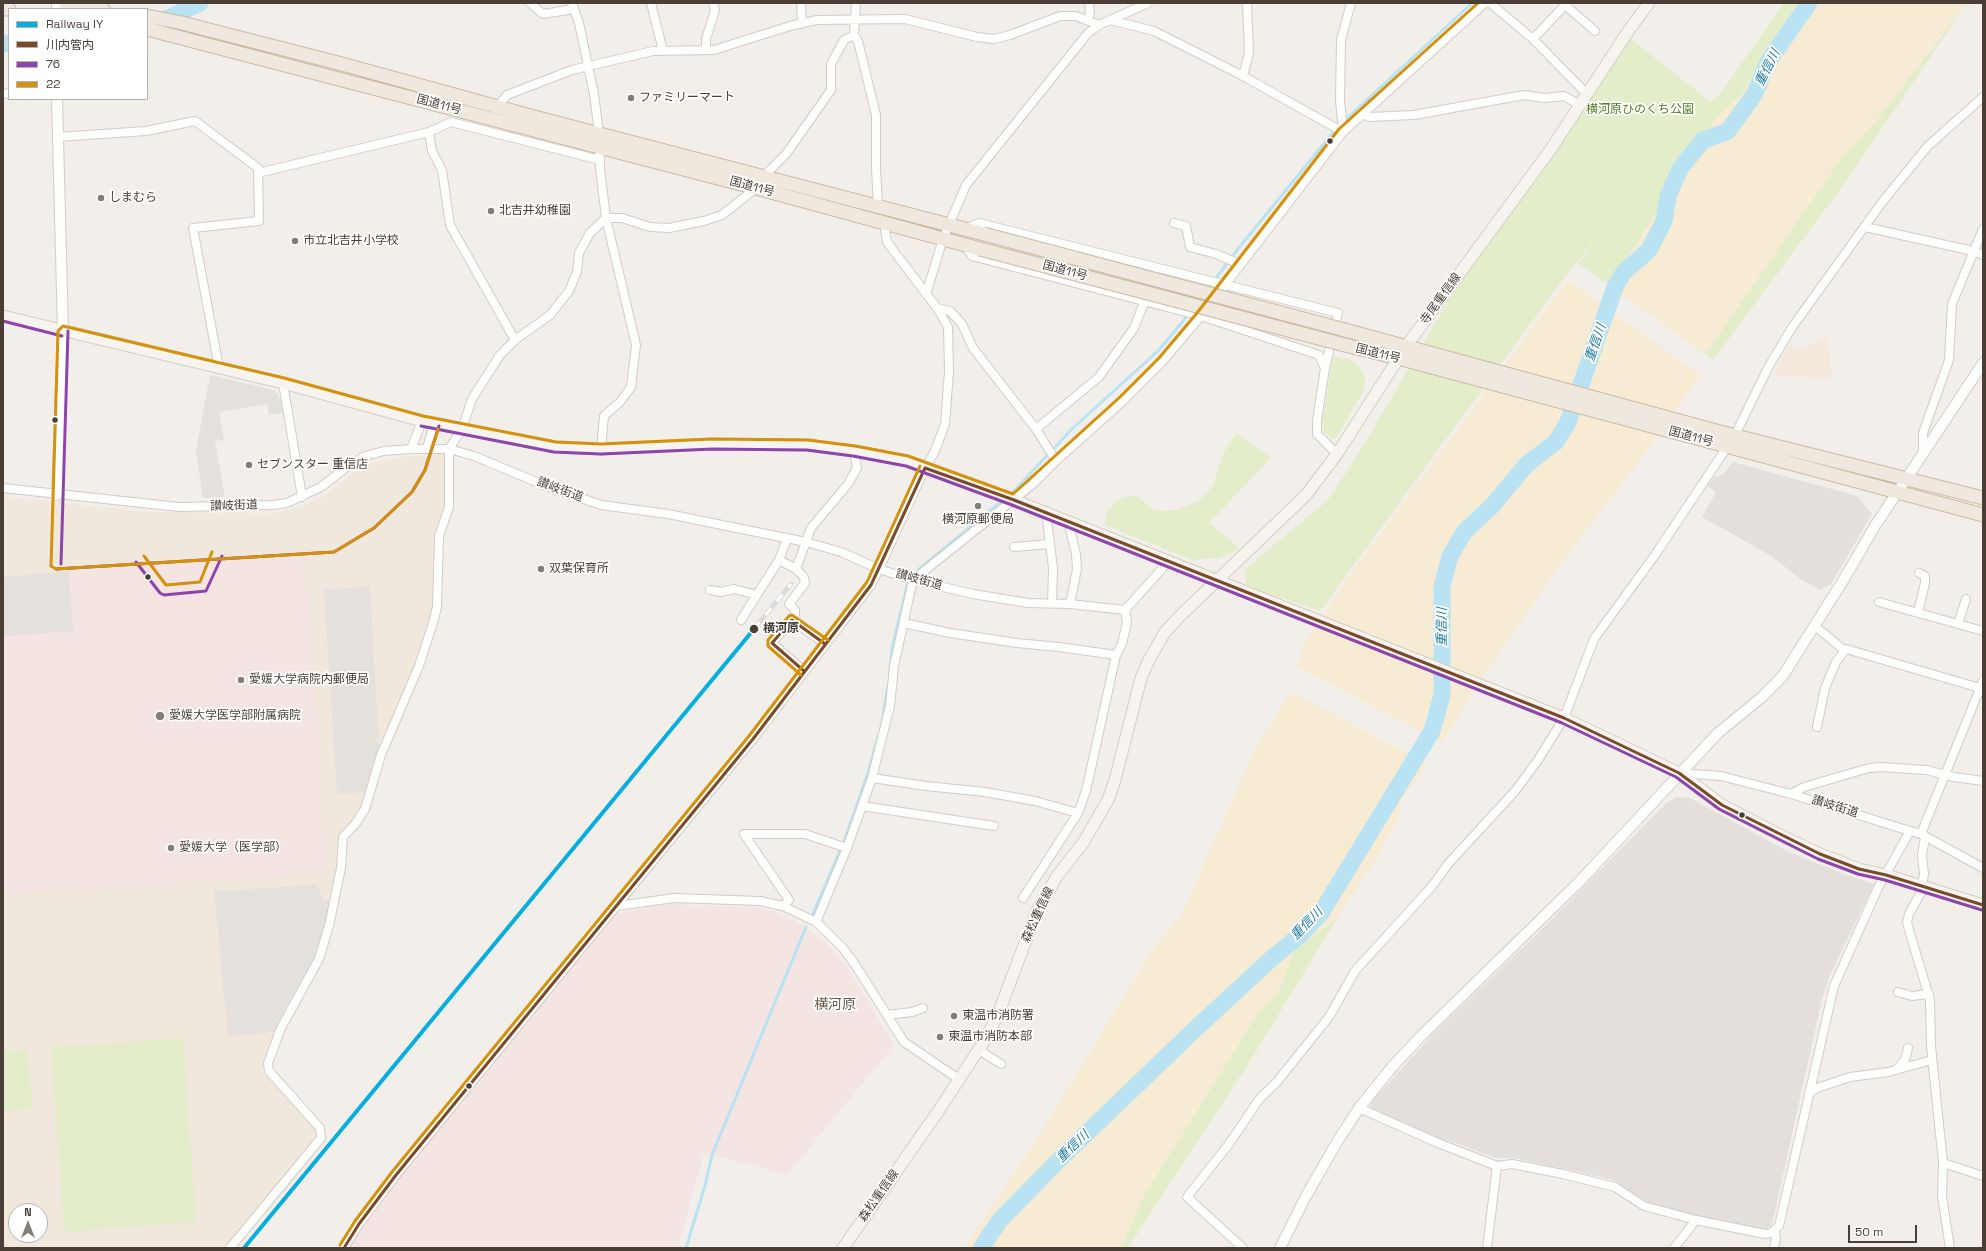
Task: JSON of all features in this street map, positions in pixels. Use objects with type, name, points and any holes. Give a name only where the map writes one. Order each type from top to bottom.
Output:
[{"type":"highway","points":[[66,3],[97,8]]},
{"type":"highway","name":"国道11号","points":[[148,16],[182,23],[600,133],[884,222],[1983,515]]},
{"type":"highway","name":"国道11号","points":[[148,29],[169,33],[600,154],[760,182],[878,205],[1345,330],[1407,345],[1720,432],[1983,498]]},
{"type":"main road","name":"寺尾重信線","points":[[1218,581],[1306,495],[1337,454],[1398,358],[1551,149],[1649,3]]},
{"type":"main road","points":[[3,316],[283,383],[434,424],[556,446],[601,449],[712,444],[807,445],[854,451],[907,461],[1046,512],[1564,718],[1679,774],[1722,804],[1782,836],[1820,854],[1859,869],[1886,875],[1983,905]]},
{"type":"main road","name":"森松重信線","points":[[843,1248],[960,1080],[979,1050],[997,1017],[1037,911],[1057,876],[1087,837],[1108,800],[1116,780],[1141,678],[1149,660],[1165,632],[1218,581]]},
{"type":"street","points":[[530,3],[543,14],[573,6],[580,23],[600,133],[600,154],[606,218],[636,345],[631,387],[620,402],[604,416],[601,449]]},
{"type":"street","points":[[651,3],[663,51]]},
{"type":"street","points":[[706,50],[706,39],[715,10],[713,3]]},
{"type":"street","points":[[801,3],[802,22]]},
{"type":"street","points":[[856,3],[854,35],[858,41],[876,115],[878,205]]},
{"type":"street","points":[[1088,20],[1090,12],[1089,3]]},
{"type":"street","points":[[926,294],[943,238],[966,185],[1088,33],[1099,25],[1148,3]]},
{"type":"street","points":[[1242,76],[1249,53],[1247,3]]},
{"type":"street","points":[[1343,132],[1340,100],[1341,40],[1351,3]]},
{"type":"street","points":[[816,922],[843,847],[862,806],[872,778],[890,706],[894,666],[904,623],[911,579],[1034,484],[1056,461],[1123,401],[1163,361],[1201,316],[1224,284],[1343,132],[1485,3]]},
{"type":"street","points":[[1490,3],[1532,39],[1587,94]]},
{"type":"street","points":[[1532,39],[1565,5],[1595,31]]},
{"type":"street","points":[[498,106],[507,95],[572,70],[653,51],[714,50],[750,40],[802,22],[831,19],[905,19],[977,37],[994,39],[1010,35],[1060,16],[1076,16],[1099,25]]},
{"type":"street","points":[[1110,20],[1154,31],[1242,76],[1343,132]]},
{"type":"street","points":[[230,1248],[321,1138],[320,1128],[269,1071],[268,1063],[281,1028],[319,958],[329,926],[340,874],[343,837],[356,823],[365,808],[382,755],[419,666],[433,623],[437,607],[440,536],[449,507],[449,449],[462,429],[472,399],[500,355],[515,340],[550,315],[570,291],[577,272],[579,253],[590,232],[606,218],[622,218],[650,227],[669,228],[699,222],[722,215],[760,182],[786,154],[831,90],[831,64],[844,40],[854,35]]},
{"type":"street","points":[[1362,114],[1369,117],[1414,115],[1524,95],[1545,98],[1564,96],[1580,104]]},
{"type":"street","points":[[1243,1248],[1187,1197],[1228,1144],[1260,1098],[1276,1083],[1329,1017],[1355,971],[1434,885],[1448,864],[1516,790],[1555,736],[1564,718],[1594,639],[1655,555],[1735,435],[1769,366],[1793,326],[1883,201],[1928,146],[1983,97]]},
{"type":"street","points":[[57,100],[63,331],[57,495]]},
{"type":"street","points":[[58,137],[146,131],[195,121],[258,168],[259,221],[193,228],[219,368]]},
{"type":"street","points":[[258,173],[429,132],[451,122],[600,154]]},
{"type":"street","points":[[429,132],[432,151],[442,170],[450,225],[515,340]]},
{"type":"street","points":[[344,1248],[358,1224],[396,1174],[753,739],[870,584],[879,569],[925,468],[935,451],[945,424],[949,372],[948,327],[937,308],[887,242],[884,222]]},
{"type":"street","points":[[965,229],[979,223],[1338,313],[1320,391],[1318,434],[1337,454]]},
{"type":"street","points":[[1174,223],[1186,226],[1190,247],[1216,254],[1240,264]]},
{"type":"street","points":[[1865,228],[1973,251],[1983,255]]},
{"type":"street","points":[[1923,455],[1923,433],[1949,360],[1952,304],[1983,229]]},
{"type":"street","points":[[964,244],[972,256],[1145,303],[1201,316],[1319,355],[1325,368]]},
{"type":"street","points":[[1036,429],[1099,377],[1134,328],[1158,269]]},
{"type":"street","points":[[937,308],[950,311],[962,324],[973,348],[1036,429],[1056,461]]},
{"type":"street","points":[[1280,1248],[1305,1198],[1359,1108],[1421,1036],[1580,882],[1718,733],[1772,688],[1791,664],[1897,493],[1983,363]]},
{"type":"street","points":[[283,383],[302,497]]},
{"type":"street","points":[[411,449],[422,421]]},
{"type":"street","points":[[427,448],[434,424]]},
{"type":"street","name":"讃岐街道","points":[[3,488],[179,507],[273,505],[287,503],[321,487],[348,466],[365,456],[384,451],[427,448],[449,449],[474,456],[546,486],[601,505],[668,514],[806,542],[841,552],[879,569],[911,579],[973,594],[1028,603],[1070,604],[1125,610]]},
{"type":"street","points":[[796,570],[811,528],[848,484],[857,468],[854,451]]},
{"type":"street","points":[[1046,512],[1049,544],[1054,568],[1052,604]]},
{"type":"street","points":[[1068,521],[1076,554],[1077,569],[1070,604]]},
{"type":"street","points":[[741,620],[779,560],[787,539]]},
{"type":"street","points":[[1014,547],[1049,544]]},
{"type":"street","points":[[779,560],[796,570],[804,577],[805,583],[789,604],[795,610],[795,615],[772,643],[804,671]]},
{"type":"street","points":[[1023,898],[1078,813],[1093,765],[1116,655],[1122,644],[1127,622],[1125,610],[1169,561]]},
{"type":"street","points":[[1918,574],[1925,576],[1925,583],[1918,612]]},
{"type":"street","points":[[710,590],[721,592],[734,589],[757,594]]},
{"type":"street","points":[[1884,593],[1878,604],[1918,612],[1983,631]]},
{"type":"street","points":[[1958,624],[1966,599]]},
{"type":"street","points":[[792,620],[825,644]]},
{"type":"street","points":[[904,623],[950,633],[1116,655]]},
{"type":"street","points":[[1815,626],[1844,650],[1846,649],[1982,684],[1923,836],[1923,886],[1909,914],[1907,923],[1919,969],[1929,994],[1931,1060],[1943,1163],[1942,1196],[1950,1248]]},
{"type":"street","points":[[1817,727],[1825,688],[1836,662],[1844,650]]},
{"type":"street","points":[[1791,794],[1799,789],[1869,768],[1895,766],[1936,771],[1946,775],[1983,781]]},
{"type":"street","name":"讃岐街道","points":[[1679,774],[1721,776],[1791,794],[1923,836],[1983,868]]},
{"type":"street","points":[[872,778],[926,786],[985,792],[1035,801],[1078,813]]},
{"type":"street","points":[[862,806],[994,826]]},
{"type":"street","points":[[1359,1108],[1438,1143],[1497,1166],[1512,1164],[1615,1187],[1644,1206],[1696,1220],[1765,1234],[1775,1231],[1779,1226],[1834,986],[1886,875],[1910,831]]},
{"type":"street","points":[[783,906],[788,900],[744,834],[805,834],[843,847]]},
{"type":"street","points":[[617,906],[654,900],[696,898],[760,901],[783,906],[816,922],[842,947],[904,1042],[909,1047],[960,1080]]},
{"type":"street","points":[[1898,992],[1912,996],[1929,994]]},
{"type":"street","points":[[887,1015],[906,1014],[923,1008]]},
{"type":"street","points":[[1896,1070],[1905,1060],[1908,1048]]},
{"type":"street","points":[[979,1050],[1001,1064]]},
{"type":"street","points":[[1809,1093],[1817,1088],[1850,1077],[1896,1070],[1931,1060]]},
{"type":"street","points":[[1943,1163],[1983,1176]]},
{"type":"street","points":[[1487,1248],[1497,1166]]},
{"type":"street","points":[[1674,1248],[1696,1220]]},
{"type":"street","points":[[1774,1248],[1776,1238],[1775,1231]]},
{"type":"shaded area","points":[[1828,336],[1832,379],[1773,375],[1790,344],[1798,348],[1804,348]]},
{"type":"shaded area","points":[[210,375],[274,390],[278,394],[279,399],[282,399],[283,413],[269,415],[267,404],[219,412],[224,440],[215,441],[225,497],[203,498],[196,451]]},
{"type":"shaded area","name":"愛媛大学（医学部）","points":[[442,454],[446,459],[444,508],[435,538],[433,608],[413,673],[379,748],[365,792],[363,807],[339,835],[334,888],[314,959],[284,1010],[264,1061],[262,1071],[317,1129],[315,1139],[224,1248],[3,1248],[3,496],[147,512],[273,513],[302,506],[324,496],[350,475],[367,464],[399,457]]},
{"type":"shaded area","points":[[1733,462],[1857,496],[1872,514],[1831,584],[1820,590],[1799,578],[1770,555],[1702,517],[1715,494],[1715,491],[1707,486],[1714,477],[1722,475]]},
{"type":"shaded area","name":"愛媛大学医学部附属病院","points":[[300,555],[303,559],[318,725],[324,873],[3,894],[3,576]]},
{"type":"shaded area","points":[[69,571],[73,631],[3,636],[3,577]]},
{"type":"shaded area","points":[[370,586],[379,748],[365,792],[337,794],[324,590]]},
{"type":"shaded area","points":[[1676,797],[1690,798],[1789,852],[1844,874],[1874,884],[1830,975],[1822,999],[1772,1224],[1768,1229],[1762,1231],[1731,1222],[1695,1217],[1647,1202],[1615,1181],[1597,1176],[1514,1158],[1496,1158],[1450,1141],[1439,1139],[1373,1109],[1370,1106],[1373,1100],[1435,1032],[1547,924],[1664,805]]},
{"type":"shaded area","points":[[317,885],[323,900],[331,901],[325,931],[314,959],[284,1010],[274,1032],[228,1036],[214,891]]},
{"type":"shaded area","points":[[668,904],[760,908],[778,912],[801,924],[829,946],[845,964],[894,1045],[787,1175],[704,1153],[678,1248],[349,1248],[395,1181],[614,914]]},
{"type":"green space","name":"横河原ひのくち公園","points":[[1784,3],[1799,3],[1741,95],[1717,117],[1610,286],[1578,263],[1612,219],[1567,274],[1320,611],[1246,586],[1245,569],[1328,500],[1359,453],[1448,301],[1631,39],[1710,101],[1720,94]]},
{"type":"green space","points":[[1967,3],[1845,183],[1713,360],[1705,354],[1843,156],[1876,121]]},
{"type":"green space","points":[[1333,356],[1351,360],[1357,364],[1364,375],[1365,382],[1362,394],[1336,438],[1332,439],[1324,431],[1322,424]]},
{"type":"green space","points":[[1236,433],[1271,458],[1209,523],[1238,547],[1234,552],[1219,558],[1192,560],[1105,525],[1106,514],[1110,508],[1117,501],[1126,497],[1136,496],[1154,509],[1165,511],[1176,510],[1200,500],[1212,487],[1224,452]]},
{"type":"green space","points":[[1337,918],[1254,1055],[1128,1248],[1121,1248],[1143,1197],[1258,1013],[1279,991],[1295,948]]},
{"type":"green space","points":[[183,1038],[196,1222],[64,1232],[51,1047]]},
{"type":"green space","points":[[28,1050],[32,1109],[3,1111],[3,1052]]},
{"type":"sand","points":[[1797,3],[1966,3],[1876,121],[1843,156],[1705,354],[1610,286],[1717,117],[1741,95]]},
{"type":"sand","points":[[1568,280],[1700,375],[1656,439],[1555,572],[1472,693],[1442,742],[1297,667],[1304,644],[1350,575]]},
{"type":"sand","points":[[1291,692],[1428,764],[1401,801],[1399,818],[1373,863],[1337,918],[1295,948],[1279,991],[1258,1013],[1143,1197],[1121,1248],[964,1248],[1033,1145],[1152,951],[1182,914],[1257,745]]},
{"type":"waterway","points":[[148,28],[200,3]]},
{"type":"waterway","points":[[1344,121],[1472,3]]},
{"type":"waterway","name":"重信川","points":[[981,1248],[1000,1220],[1064,1155],[1190,1034],[1271,959],[1299,936],[1321,913],[1432,731],[1442,695],[1442,587],[1450,556],[1465,531],[1492,506],[1527,464],[1556,442],[1568,422],[1615,287],[1624,272],[1649,250],[1664,221],[1668,196],[1680,169],[1702,141],[1728,131],[1754,95],[1768,62],[1809,3]]},
{"type":"waterway","points":[[3,43],[8,44]]},
{"type":"waterway","points":[[1207,290],[1237,250],[1336,129]]},
{"type":"waterway","points":[[1009,496],[1073,428],[1159,350],[1189,314]]},
{"type":"waterway","points":[[890,669],[892,648],[908,582],[912,575],[1004,499]]},
{"type":"waterway","points":[[881,728],[888,686]]},
{"type":"waterway","points":[[812,916],[845,839],[869,770],[878,737]]},
{"type":"waterway","points":[[686,1248],[705,1186],[712,1155],[806,927]]},
{"type":"railway","points":[[754,629],[791,584]]},
{"type":"rail line","name":"IY","points":[[244,1248],[754,629]]},
{"type":"transit line","name":"22","points":[[438,429],[425,470],[412,492],[374,528],[334,552],[56,569],[51,566],[58,331],[63,326],[284,378],[423,416],[556,442],[601,444],[712,439],[808,440],[855,446],[908,456],[1013,494],[1120,397],[1159,358],[1197,313],[1339,129],[1478,3]]},
{"type":"transit line","name":"76","points":[[3,321],[62,336]]},
{"type":"transit line","name":"76","points":[[61,564],[68,331]]},
{"type":"transit line","name":"76","points":[[421,426],[554,452],[601,454],[712,449],[807,450],[853,456],[906,466],[1012,505],[1562,723],[1676,777],[1719,809],[1818,859],[1858,874],[1885,880],[1982,910]]},
{"type":"transit line","name":"76","points":[[56,569],[334,552],[374,528],[412,492],[425,470],[439,426]]},
{"type":"transit line","name":"22","points":[[340,1245],[355,1221],[392,1172],[749,736],[867,582],[920,466]]},
{"type":"transit line","name":"川内管内","points":[[925,468],[1014,500],[1564,718],[1679,773],[1722,805],[1820,854],[1859,869],[1886,875],[1983,905]]},
{"type":"transit line","name":"川内管内","points":[[344,1248],[359,1224],[396,1175],[753,739],[871,585],[925,468]]},
{"type":"transit line","name":"22","points":[[144,556],[166,585],[200,582],[212,552]]},
{"type":"transit line","name":"76","points":[[136,562],[160,593],[164,595],[206,591],[222,556]]},
{"type":"transit line","name":"22","points":[[801,675],[768,646],[768,640],[789,616],[792,615],[828,640]]},
{"type":"transit line","name":"川内管内","points":[[804,671],[772,643],[792,620],[825,644]]},
{"type":"place","name":"ファミリーマート","points":[[631,98]]},
{"type":"place","name":"しまむら","points":[[101,198]]},
{"type":"place","name":"北吉井幼稚園","points":[[491,211]]},
{"type":"place","name":"市立北吉井小学校","points":[[295,241]]},
{"type":"place","name":"セブンスター 重信店","points":[[249,465]]},
{"type":"place","name":"横河原郵便局","points":[[978,506]]},
{"type":"place","name":"双葉保育所","points":[[541,569]]},
{"type":"place","name":"横河原","points":[[754,629]]},
{"type":"place","name":"愛媛大学病院内郵便局","points":[[241,680]]},
{"type":"place","name":"愛媛大学医学部附属病院","points":[[160,716]]},
{"type":"place","name":"愛媛大学（医学部）","points":[[171,848]]},
{"type":"place","name":"東温市消防署","points":[[954,1016]]},
{"type":"place","name":"東温市消防本部","points":[[940,1037]]},
{"type":"district","name":"横河原","points":[[835,1005]]}]
